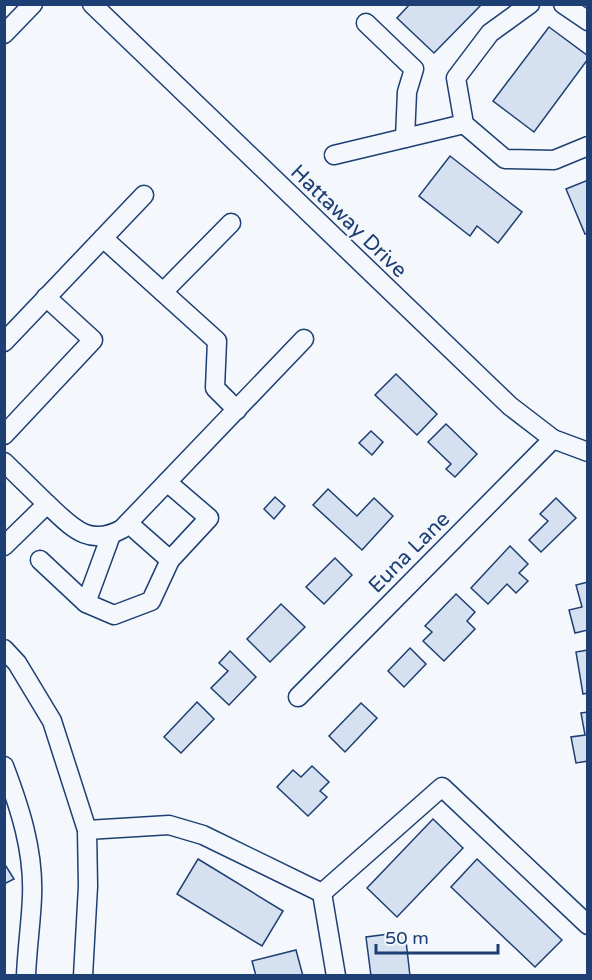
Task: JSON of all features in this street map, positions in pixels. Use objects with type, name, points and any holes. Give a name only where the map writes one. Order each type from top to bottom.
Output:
[{"type":"street","points":[[4,34],[33,4]]},
{"type":"street","name":"Hattaway Drive","points":[[92,4],[510,406],[553,439],[588,452]]},
{"type":"street","points":[[530,4],[490,33],[456,78],[464,124],[505,159],[554,160],[588,146]]},
{"type":"street","points":[[563,4],[588,21]]},
{"type":"street","points":[[366,23],[414,69],[407,92],[405,138]]},
{"type":"street","points":[[334,155],[464,124]]},
{"type":"street","points":[[4,342],[144,195]]},
{"type":"street","points":[[163,292],[231,223]]},
{"type":"street","points":[[103,238],[217,341],[215,388],[237,410]]},
{"type":"street","points":[[4,435],[93,340],[46,297]]},
{"type":"street","points":[[4,462],[76,530],[97,537],[111,535],[128,523],[304,339]]},
{"type":"street","name":"Euna Lane","points":[[298,697],[553,439]]},
{"type":"street","points":[[40,560],[86,603],[114,615],[151,601],[170,560],[209,518],[167,482]]},
{"type":"street","points":[[4,546],[47,504]]},
{"type":"street","points":[[128,523],[170,560]]},
{"type":"street","points":[[86,603],[111,535]]},
{"type":"street","points":[[4,649],[17,663],[52,721],[87,830],[88,886],[83,975]]},
{"type":"street","points":[[4,766],[22,815],[30,855],[32,895],[26,975]]},
{"type":"street","points":[[322,893],[442,787],[588,925]]},
{"type":"street","points":[[87,830],[169,825],[203,835],[322,893]]},
{"type":"street","points":[[322,893],[336,975]]},
{"type":"building","points":[[410,4],[482,4],[434,53],[397,18]]},
{"type":"building","points":[[549,27],[588,56],[588,59],[534,132],[493,101]]},
{"type":"building","points":[[450,156],[522,212],[498,243],[477,226],[470,236],[419,196]]},
{"type":"building","points":[[588,180],[588,233],[585,234],[566,189]]},
{"type":"building","points":[[396,374],[437,414],[417,435],[375,395]]},
{"type":"building","points":[[446,424],[477,454],[455,477],[446,469],[451,464],[428,442]]},
{"type":"building","points":[[371,431],[383,442],[372,455],[359,443]]},
{"type":"building","points":[[328,489],[357,516],[374,498],[393,516],[362,550],[313,505]]},
{"type":"building","points":[[275,497],[285,506],[274,519],[264,509]]},
{"type":"building","points":[[556,498],[576,518],[541,552],[529,540],[548,521],[540,514]]},
{"type":"building","points":[[510,546],[528,564],[519,573],[528,581],[516,593],[507,584],[488,604],[471,588]]},
{"type":"building","points":[[335,558],[352,575],[324,604],[306,587]]},
{"type":"building","points":[[588,582],[588,630],[575,633],[569,610],[582,607],[576,585]]},
{"type":"building","points":[[456,594],[475,612],[467,621],[475,629],[444,661],[423,641],[432,632],[425,626]]},
{"type":"building","points":[[281,604],[305,627],[270,662],[247,639]]},
{"type":"building","points":[[410,648],[426,664],[404,687],[388,671]]},
{"type":"building","points":[[588,650],[588,693],[583,694],[576,652]]},
{"type":"building","points":[[230,651],[256,677],[229,705],[211,688],[228,671],[219,663]]},
{"type":"building","points":[[197,702],[214,719],[181,753],[164,737]]},
{"type":"building","points":[[361,703],[377,718],[345,752],[329,736]]},
{"type":"building","points":[[588,712],[588,761],[576,763],[571,737],[585,735],[581,713]]},
{"type":"building","points":[[312,766],[329,782],[320,791],[327,797],[308,816],[277,787],[293,770],[301,777]]},
{"type":"building","points":[[433,819],[463,848],[397,917],[367,888]]},
{"type":"building","points":[[198,859],[283,911],[262,946],[177,894]]},
{"type":"building","points":[[477,859],[562,940],[535,967],[451,887]]},
{"type":"building","points":[[4,863],[14,879],[4,884]]},
{"type":"building","points":[[405,932],[410,976],[371,976],[366,937]]},
{"type":"building","points":[[296,950],[303,976],[256,976],[252,961]]}]
